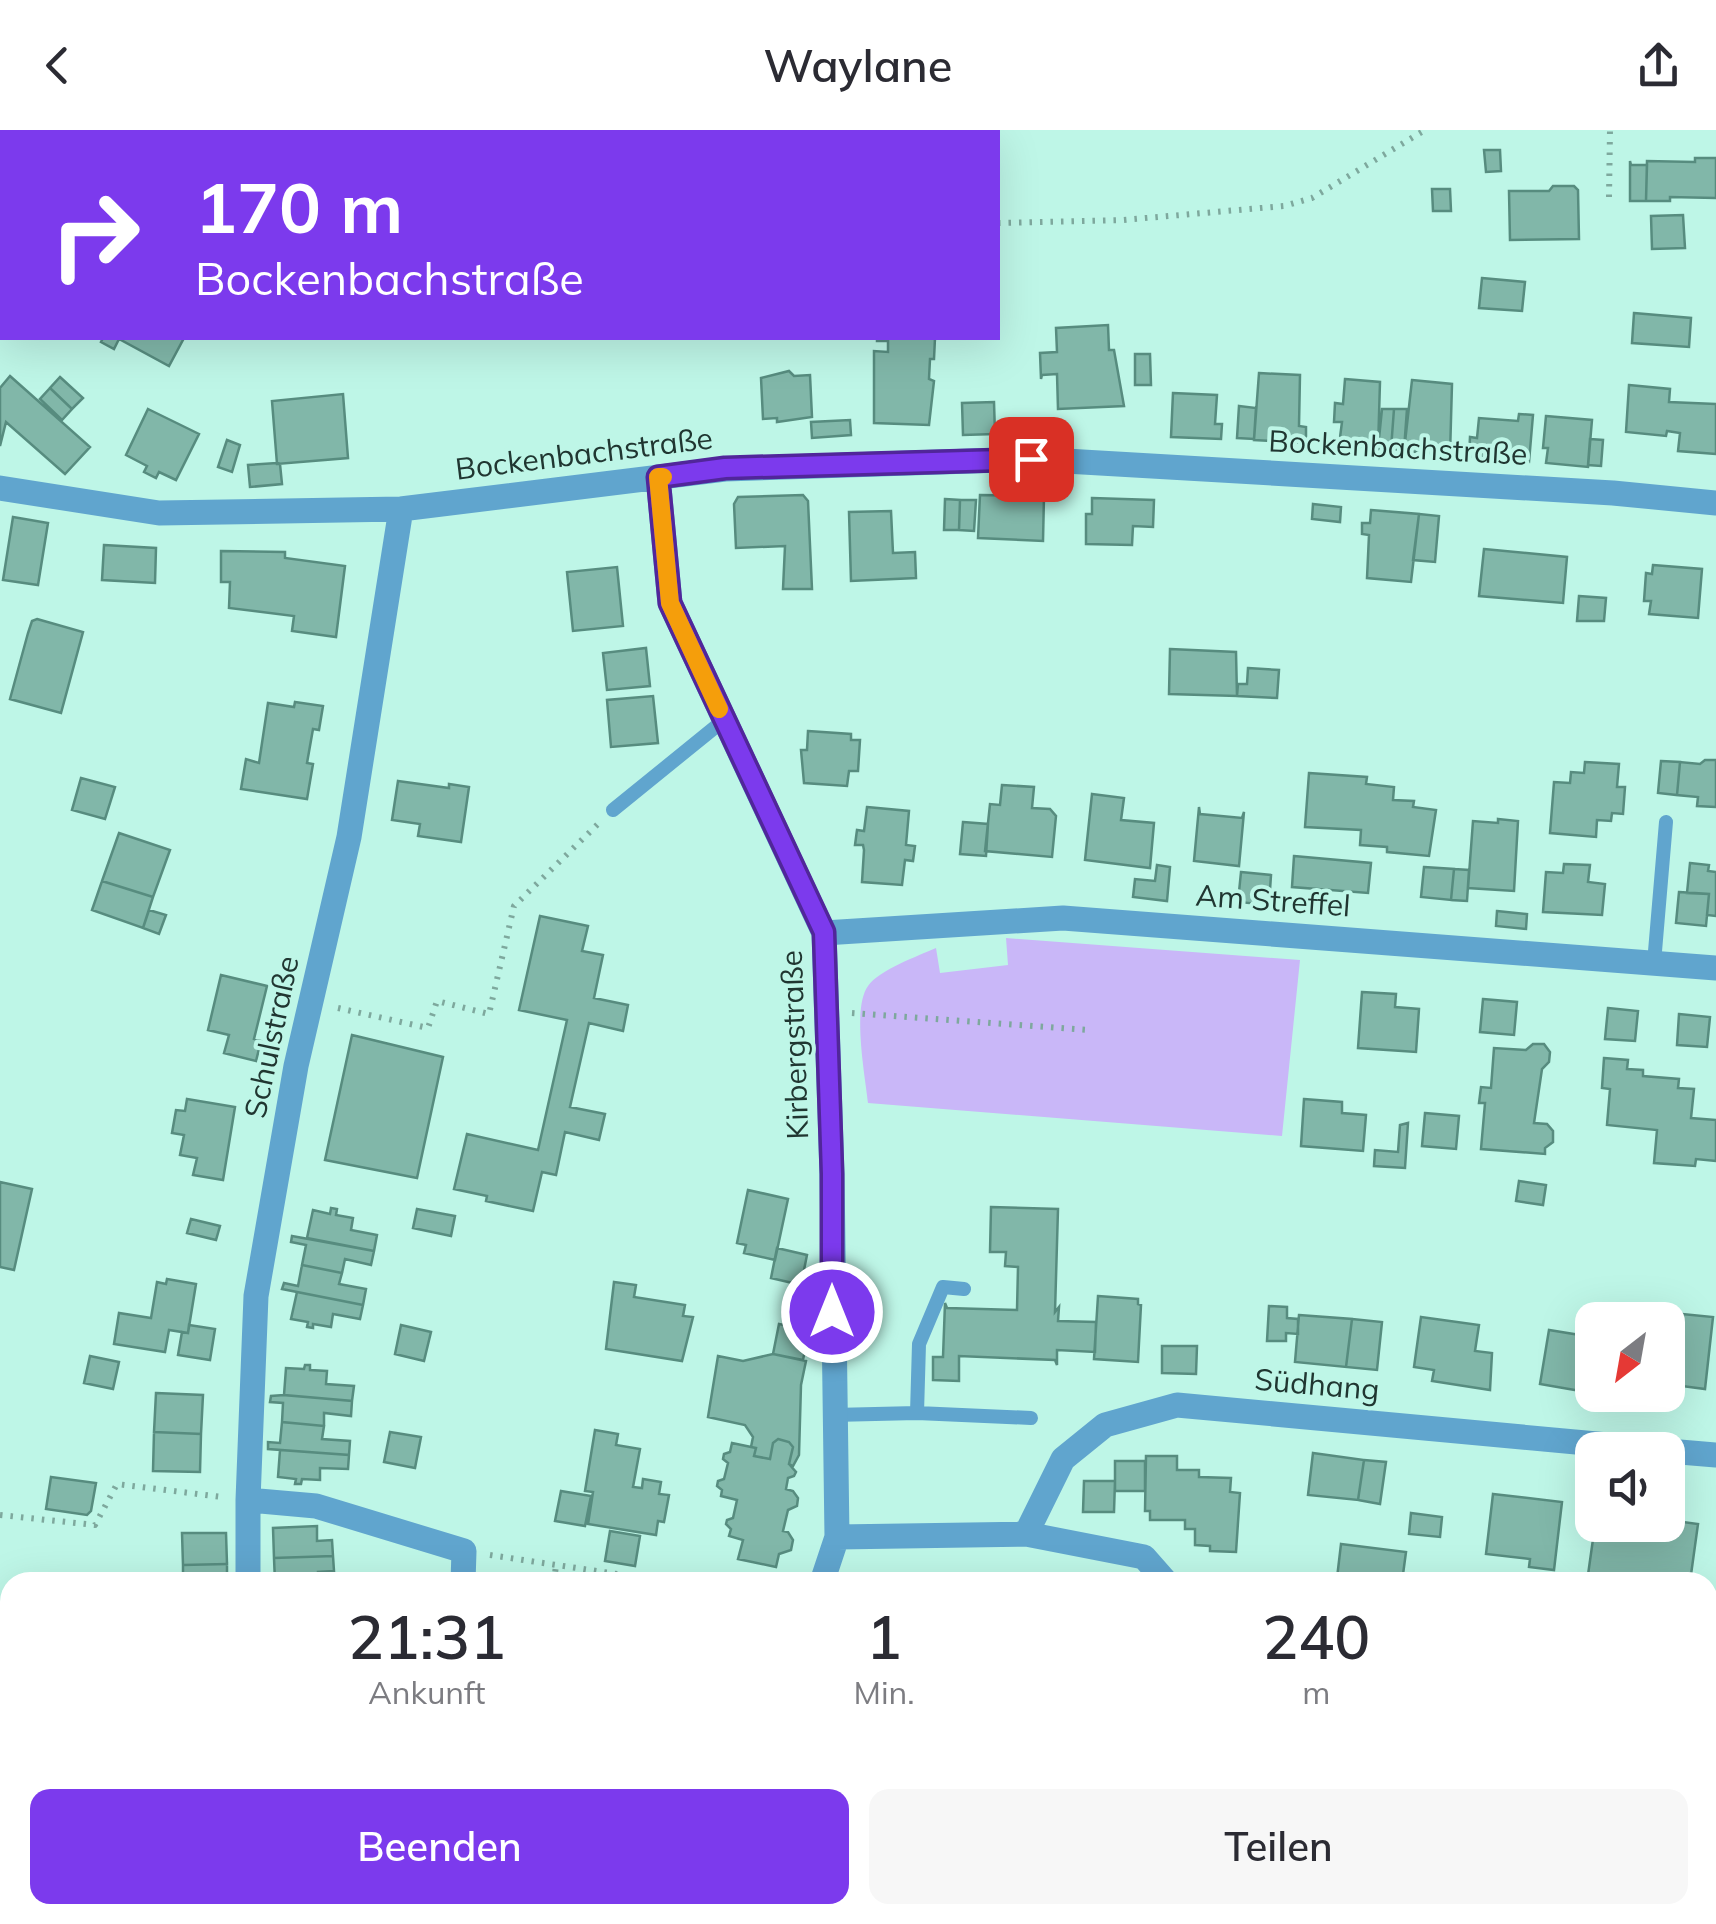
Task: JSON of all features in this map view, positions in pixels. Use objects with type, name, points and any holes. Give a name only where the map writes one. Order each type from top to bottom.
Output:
[{"type":"street","name":"Bockenbachstraße","points":[[0,488],[159,513],[401,509],[725,468],[1031,459],[1613,493],[1716,503]]},
{"type":"street","name":"Kirbergstraße","points":[[658,477],[670,603],[824,932],[832,1174],[836,1537],[825,1572]]},
{"type":"street","name":"Schulstraße","points":[[248,1572],[256,1296],[296,1066],[350,837],[401,509]]},
{"type":"street","name":"Am Streffel","points":[[824,932],[1063,918],[1716,968]]},
{"type":"street","name":"Südhang","points":[[1026,1534],[1064,1459],[1105,1426],[1177,1405],[1575,1442]]},
{"type":"street","name":"Südhang","points":[[1685,1452],[1716,1455]]},
{"type":"street","points":[[248,1500],[316,1506],[464,1551],[463,1572]]},
{"type":"street","points":[[836,1537],[1026,1534],[1144,1556],[1158,1572]]},
{"type":"lane","points":[[614,810],[724,720]]},
{"type":"lane","points":[[1654,963],[1666,822]]},
{"type":"lane","points":[[916,1413],[919,1344],[943,1287],[964,1290]]},
{"type":"lane","points":[[832,1415],[916,1413],[1032,1418]]},
{"type":"path","points":[[1000,223],[1122,220],[1284,206],[1312,198],[1425,130]]},
{"type":"path","points":[[1609,196],[1610,130]]},
{"type":"path","points":[[311,1002],[428,1028],[437,1001],[488,1014],[514,906],[614,810]]},
{"type":"path","points":[[826,1011],[1090,1030]]},
{"type":"path","points":[[0,1515],[95,1526],[117,1484],[248,1500]]},
{"type":"path","points":[[464,1551],[603,1572]]},
{"type":"path","points":[[555,1572],[556,1565]]},
{"type":"shaded area","points":[[1006,938],[1300,960],[1282,1136],[868,1103],[860,1025],[863,996],[873,980],[936,948],[940,973],[1008,965]]},
{"type":"building","points":[[1484,150],[1500,150],[1501,171],[1486,172]]},
{"type":"building","points":[[1695,158],[1716,158],[1716,198],[1646,201],[1647,161],[1695,162]]},
{"type":"building","points":[[1630,161],[1631,165],[1647,165],[1646,201],[1630,201]]},
{"type":"building","points":[[1553,186],[1574,186],[1578,190],[1579,239],[1510,240],[1509,191],[1549,191]]},
{"type":"building","points":[[1432,189],[1450,189],[1451,211],[1433,211]]},
{"type":"building","points":[[1683,215],[1685,248],[1652,249],[1651,216]]},
{"type":"building","points":[[1482,278],[1525,282],[1522,311],[1479,308]]},
{"type":"building","points":[[1634,313],[1691,318],[1689,347],[1632,343]]},
{"type":"building","points":[[1108,325],[1109,350],[1114,350],[1124,406],[1058,409],[1057,374],[1042,375],[1041,379],[1040,353],[1057,352],[1056,328]]},
{"type":"building","points":[[102,340],[118,340],[114,349]]},
{"type":"building","points":[[121,340],[183,340],[169,366]]},
{"type":"building","points":[[935,340],[934,359],[930,359],[929,379],[934,381],[929,425],[874,423],[874,351],[888,352],[888,341],[877,341]]},
{"type":"building","points":[[1135,354],[1150,354],[1151,385],[1135,385]]},
{"type":"building","points":[[789,371],[794,376],[810,375],[812,417],[777,422],[777,418],[763,419],[761,378]]},
{"type":"building","points":[[1259,373],[1300,375],[1299,426],[1306,427],[1306,443],[1254,440]]},
{"type":"building","points":[[10,376],[90,447],[65,474],[6,422],[0,446],[0,388]]},
{"type":"building","points":[[60,377],[83,398],[72,409],[50,388]]},
{"type":"building","points":[[1345,379],[1380,382],[1378,449],[1339,445],[1342,422],[1334,422],[1335,403],[1343,404]]},
{"type":"building","points":[[1412,380],[1452,384],[1450,455],[1404,451]]},
{"type":"building","points":[[1629,385],[1670,389],[1669,402],[1716,404],[1716,454],[1678,451],[1680,433],[1667,431],[1666,436],[1626,432]]},
{"type":"building","points":[[50,388],[72,409],[62,420],[40,399]]},
{"type":"building","points":[[1173,393],[1217,395],[1215,424],[1222,424],[1221,439],[1171,437]]},
{"type":"building","points":[[343,394],[348,458],[277,464],[272,401]]},
{"type":"building","points":[[994,402],[995,434],[963,435],[962,403]]},
{"type":"building","points":[[1239,406],[1256,408],[1254,439],[1237,438]]},
{"type":"building","points":[[148,409],[199,434],[176,480],[159,472],[156,478],[144,472],[147,466],[126,455]]},
{"type":"building","points":[[1382,409],[1394,409],[1391,449],[1378,448]]},
{"type":"building","points":[[1394,409],[1407,409],[1404,450],[1391,449]]},
{"type":"building","points":[[1519,414],[1533,415],[1529,462],[1469,456],[1470,437],[1477,438],[1479,418],[1518,421]]},
{"type":"building","points":[[1546,416],[1592,420],[1588,467],[1546,463]]},
{"type":"building","points":[[850,420],[851,435],[812,438],[811,422]]},
{"type":"building","points":[[1590,439],[1603,440],[1601,466],[1588,465]]},
{"type":"building","points":[[227,440],[240,445],[232,472],[218,467]]},
{"type":"building","points":[[277,463],[282,484],[250,487],[248,465]]},
{"type":"building","points":[[803,495],[808,501],[812,589],[783,589],[785,546],[736,548],[734,504],[738,497]]},
{"type":"building","points":[[980,495],[1044,496],[1043,541],[978,538]]},
{"type":"building","points":[[1092,498],[1154,500],[1153,527],[1133,526],[1132,545],[1086,544],[1086,514],[1092,514]]},
{"type":"building","points":[[945,499],[960,500],[959,530],[944,530]]},
{"type":"building","points":[[960,500],[976,500],[974,531],[959,530]]},
{"type":"building","points":[[1313,504],[1341,507],[1340,522],[1312,519]]},
{"type":"building","points":[[1371,510],[1419,514],[1411,582],[1367,578],[1369,535],[1362,534],[1362,523],[1370,523]]},
{"type":"building","points":[[891,511],[893,553],[915,552],[916,578],[851,581],[849,512]]},
{"type":"building","points":[[1419,514],[1439,516],[1435,562],[1413,560]]},
{"type":"building","points":[[13,517],[48,523],[38,585],[3,580]]},
{"type":"building","points":[[104,545],[156,548],[155,583],[102,580]]},
{"type":"building","points":[[1484,549],[1567,557],[1563,603],[1479,596]]},
{"type":"building","points":[[221,551],[285,552],[285,558],[345,566],[336,637],[292,631],[294,616],[229,608],[230,582],[221,582]]},
{"type":"building","points":[[1653,565],[1702,569],[1698,618],[1649,614],[1651,601],[1644,601],[1646,573],[1652,574]]},
{"type":"building","points":[[617,567],[623,626],[573,631],[567,572]]},
{"type":"building","points":[[1579,596],[1606,598],[1604,621],[1577,621]]},
{"type":"building","points":[[37,619],[83,632],[61,713],[10,699],[32,621]]},
{"type":"building","points":[[646,648],[650,686],[607,690],[603,653]]},
{"type":"building","points":[[1170,649],[1236,652],[1237,696],[1169,694]]},
{"type":"building","points":[[1248,668],[1279,670],[1277,698],[1237,696],[1238,684],[1247,684]]},
{"type":"building","points":[[653,696],[658,743],[611,747],[607,700]]},
{"type":"building","points":[[295,702],[323,706],[319,730],[313,729],[307,763],[313,764],[307,799],[241,789],[246,759],[259,763],[268,703],[294,707]]},
{"type":"building","points":[[808,731],[851,734],[851,740],[860,740],[858,771],[849,771],[847,786],[804,783],[801,750],[807,750]]},
{"type":"building","points":[[1716,760],[1716,807],[1697,806],[1698,797],[1677,795],[1680,762],[1700,764]]},
{"type":"building","points":[[1661,761],[1680,762],[1677,795],[1658,793]]},
{"type":"building","points":[[1585,762],[1619,764],[1617,787],[1625,787],[1623,814],[1612,813],[1611,821],[1597,820],[1596,837],[1550,833],[1554,782],[1570,783],[1571,772],[1584,773]]},
{"type":"building","points":[[1309,773],[1367,777],[1366,784],[1394,787],[1393,800],[1414,801],[1413,807],[1436,810],[1429,856],[1360,845],[1361,830],[1305,827]]},
{"type":"building","points":[[81,778],[115,787],[105,819],[72,810]]},
{"type":"building","points":[[398,781],[469,787],[461,842],[418,836],[420,824],[392,820]]},
{"type":"building","points":[[1002,785],[1034,787],[1032,808],[1050,809],[1056,816],[1052,857],[985,851],[990,804],[1000,805]]},
{"type":"building","points":[[1092,794],[1124,798],[1121,820],[1154,823],[1150,868],[1085,860]]},
{"type":"building","points":[[867,807],[909,811],[906,845],[915,846],[913,861],[905,860],[902,885],[862,882],[864,850],[863,845],[855,845],[857,830],[864,831]]},
{"type":"building","points":[[1199,807],[1200,814],[1242,818],[1244,812],[1239,866],[1194,861]]},
{"type":"building","points":[[1498,819],[1518,821],[1514,891],[1468,888],[1473,821],[1498,823]]},
{"type":"building","points":[[963,822],[988,824],[986,856],[960,854]]},
{"type":"building","points":[[119,833],[170,850],[153,897],[102,881]]},
{"type":"building","points":[[1294,856],[1371,863],[1368,893],[1292,887]]},
{"type":"building","points":[[1690,863],[1709,865],[1708,871],[1716,872],[1716,916],[1707,915],[1709,894],[1687,893]]},
{"type":"building","points":[[1564,864],[1590,865],[1588,882],[1605,884],[1602,915],[1543,912],[1546,872],[1563,873]]},
{"type":"building","points":[[1157,865],[1170,867],[1167,901],[1133,897],[1135,879],[1155,881]]},
{"type":"building","points":[[1424,867],[1454,869],[1451,900],[1421,897]]},
{"type":"building","points":[[1454,869],[1469,870],[1467,901],[1451,900]]},
{"type":"building","points":[[1241,872],[1271,875],[1269,905],[1238,902]]},
{"type":"building","points":[[102,881],[153,897],[143,928],[92,910]]},
{"type":"building","points":[[1679,892],[1709,894],[1706,926],[1676,923]]},
{"type":"building","points":[[149,910],[166,915],[159,934],[143,928]]},
{"type":"building","points":[[1497,911],[1527,914],[1526,929],[1496,926]]},
{"type":"building","points":[[540,916],[588,926],[582,951],[603,955],[594,998],[628,1005],[623,1031],[589,1023],[570,1107],[605,1114],[599,1140],[565,1132],[556,1175],[542,1172],[533,1211],[454,1189],[467,1134],[538,1150],[567,1020],[519,1010]]},
{"type":"building","points":[[221,975],[267,986],[254,1039],[261,1041],[256,1061],[224,1053],[229,1035],[208,1030]]},
{"type":"building","points":[[1362,992],[1396,994],[1395,1007],[1419,1009],[1416,1052],[1358,1048]]},
{"type":"building","points":[[1483,999],[1517,1002],[1514,1035],[1480,1032]]},
{"type":"building","points":[[1608,1008],[1638,1011],[1635,1041],[1605,1039]]},
{"type":"building","points":[[1679,1014],[1710,1017],[1707,1047],[1677,1045]]},
{"type":"building","points":[[352,1035],[443,1057],[417,1178],[325,1160]]},
{"type":"building","points":[[1533,1044],[1544,1044],[1550,1052],[1549,1062],[1542,1069],[1534,1123],[1547,1124],[1553,1131],[1553,1142],[1545,1148],[1545,1154],[1481,1149],[1485,1103],[1479,1103],[1481,1087],[1491,1088],[1494,1048],[1526,1050]]},
{"type":"building","points":[[1604,1058],[1628,1060],[1627,1069],[1643,1070],[1643,1076],[1679,1079],[1678,1088],[1694,1089],[1691,1118],[1716,1120],[1716,1161],[1696,1159],[1695,1166],[1654,1163],[1657,1130],[1607,1125],[1610,1089],[1602,1088]]},
{"type":"building","points":[[187,1099],[235,1107],[223,1180],[193,1175],[197,1158],[180,1155],[184,1135],[172,1133],[176,1110],[185,1111]]},
{"type":"building","points":[[1304,1099],[1342,1102],[1342,1113],[1366,1115],[1363,1151],[1301,1146]]},
{"type":"building","points":[[1425,1113],[1459,1116],[1456,1149],[1422,1146]]},
{"type":"building","points":[[1408,1123],[1405,1168],[1374,1166],[1375,1150],[1398,1152],[1400,1125]]},
{"type":"building","points":[[1519,1181],[1546,1185],[1543,1205],[1516,1201]]},
{"type":"building","points":[[0,1182],[32,1189],[14,1270],[0,1267]]},
{"type":"building","points":[[748,1190],[788,1199],[775,1260],[744,1253],[746,1245],[737,1243]]},
{"type":"building","points":[[991,1207],[1058,1209],[1055,1312],[1059,1307],[1058,1321],[1096,1322],[1095,1352],[1057,1350],[1057,1365],[1055,1360],[959,1356],[959,1381],[933,1380],[933,1357],[943,1357],[945,1303],[947,1308],[1017,1310],[1018,1267],[1005,1266],[1006,1252],[990,1252]]},
{"type":"building","points":[[331,1208],[337,1209],[336,1215],[353,1218],[351,1230],[377,1235],[374,1251],[307,1238],[313,1210],[330,1214]]},
{"type":"building","points":[[417,1209],[455,1216],[451,1236],[413,1228]]},
{"type":"building","points":[[191,1219],[220,1226],[216,1240],[187,1233]]},
{"type":"building","points":[[292,1236],[374,1251],[371,1265],[345,1259],[342,1273],[302,1265],[306,1245],[291,1242]]},
{"type":"building","points":[[777,1248],[807,1255],[801,1285],[771,1278]]},
{"type":"building","points":[[302,1265],[342,1273],[339,1284],[366,1289],[363,1305],[282,1289],[284,1283],[298,1286]]},
{"type":"building","points":[[167,1279],[196,1284],[188,1333],[169,1330],[165,1352],[114,1344],[119,1313],[151,1318],[157,1282],[166,1284]]},
{"type":"building","points":[[614,1282],[636,1285],[634,1297],[685,1305],[683,1316],[693,1317],[682,1361],[606,1349]]},
{"type":"building","points":[[297,1292],[363,1305],[360,1319],[333,1314],[331,1327],[307,1327],[308,1322],[291,1319]]},
{"type":"building","points":[[1098,1296],[1138,1299],[1138,1362],[1094,1359]]},
{"type":"building","points":[[1269,1306],[1287,1307],[1287,1318],[1298,1319],[1298,1334],[1286,1333],[1286,1341],[1267,1341]]},
{"type":"building","points":[[1685,1314],[1713,1317],[1705,1389],[1685,1386]]},
{"type":"building","points":[[1299,1315],[1352,1319],[1346,1367],[1295,1362]]},
{"type":"building","points":[[1421,1317],[1479,1325],[1475,1351],[1492,1353],[1490,1390],[1432,1381],[1434,1370],[1414,1367]]},
{"type":"building","points":[[1352,1319],[1382,1322],[1377,1370],[1346,1367]]},
{"type":"building","points":[[779,1324],[809,1330],[803,1360],[773,1354]]},
{"type":"building","points":[[189,1325],[215,1329],[210,1360],[178,1355],[182,1332],[188,1333]]},
{"type":"building","points":[[401,1325],[431,1332],[424,1361],[395,1354]]},
{"type":"building","points":[[1549,1330],[1575,1334],[1575,1390],[1540,1384]]},
{"type":"building","points":[[1162,1346],[1197,1346],[1196,1374],[1162,1373]]},
{"type":"building","points":[[773,1354],[806,1361],[801,1385],[799,1455],[793,1466],[789,1464],[793,1447],[789,1442],[778,1439],[773,1443],[770,1459],[754,1456],[753,1437],[745,1425],[708,1417],[718,1356],[743,1361]]},
{"type":"building","points":[[90,1356],[119,1362],[113,1389],[84,1383]]},
{"type":"building","points":[[310,1365],[310,1370],[327,1371],[326,1384],[354,1386],[352,1401],[284,1395],[286,1368],[304,1369]]},
{"type":"building","points":[[156,1393],[203,1395],[201,1434],[154,1432]]},
{"type":"building","points":[[271,1396],[352,1401],[351,1416],[324,1413],[324,1426],[282,1422],[283,1403],[270,1402]]},
{"type":"building","points":[[282,1422],[324,1426],[322,1439],[350,1441],[349,1455],[268,1449],[268,1442],[280,1443]]},
{"type":"building","points":[[595,1430],[618,1434],[616,1445],[640,1449],[633,1487],[642,1488],[643,1479],[661,1482],[659,1494],[669,1495],[664,1522],[658,1521],[656,1535],[588,1524],[593,1492],[585,1491]]},
{"type":"building","points":[[154,1432],[201,1434],[200,1472],[153,1471]]},
{"type":"building","points":[[390,1432],[421,1437],[415,1468],[384,1462]]},
{"type":"building","points":[[778,1439],[793,1447],[789,1464],[796,1472],[788,1478],[786,1489],[798,1498],[797,1506],[788,1510],[783,1531],[793,1540],[791,1550],[779,1554],[776,1567],[738,1559],[743,1540],[729,1536],[731,1529],[726,1524],[733,1518],[737,1500],[721,1496],[722,1490],[717,1486],[724,1479],[728,1463],[724,1454],[730,1452],[732,1443],[756,1448],[754,1456],[770,1459],[773,1443]]},
{"type":"building","points":[[280,1450],[349,1455],[348,1469],[320,1468],[320,1480],[302,1479],[301,1484],[295,1484],[296,1479],[278,1477]]},
{"type":"building","points":[[1313,1453],[1364,1460],[1358,1500],[1308,1495]]},
{"type":"building","points":[[1146,1456],[1177,1456],[1177,1470],[1199,1470],[1199,1477],[1231,1478],[1230,1492],[1240,1493],[1236,1552],[1210,1551],[1210,1546],[1195,1545],[1195,1529],[1185,1529],[1185,1520],[1150,1520],[1150,1511],[1145,1511]]},
{"type":"building","points":[[1364,1460],[1386,1462],[1380,1504],[1358,1500]]},
{"type":"building","points":[[1115,1461],[1145,1461],[1145,1491],[1115,1491]]},
{"type":"building","points":[[51,1477],[96,1483],[91,1511],[87,1515],[46,1509]]},
{"type":"building","points":[[1084,1481],[1115,1481],[1114,1512],[1083,1512]]},
{"type":"building","points":[[561,1491],[591,1496],[585,1526],[555,1521]]},
{"type":"building","points":[[1493,1494],[1562,1502],[1554,1570],[1529,1567],[1530,1559],[1486,1554]]},
{"type":"building","points":[[1411,1513],[1442,1517],[1440,1537],[1409,1534]]},
{"type":"building","points":[[1685,1522],[1698,1524],[1691,1572],[1588,1572],[1593,1542],[1685,1542]]},
{"type":"building","points":[[317,1526],[317,1541],[332,1540],[333,1556],[274,1558],[273,1528]]},
{"type":"building","points":[[610,1531],[640,1536],[635,1566],[605,1561]]},
{"type":"building","points":[[182,1533],[226,1533],[227,1564],[183,1565]]},
{"type":"building","points":[[1341,1544],[1406,1552],[1403,1572],[1338,1572]]},
{"type":"building","points":[[333,1556],[334,1571],[275,1572],[274,1558]]},
{"type":"building","points":[[227,1564],[227,1572],[183,1572],[183,1565]]},
{"type":"slow traffic","points":[[663,477],[658,477],[670,603],[719,709]]},
{"type":"route","points":[[832,1312],[824,932],[670,603],[658,477],[725,468],[1031,459]]}]
